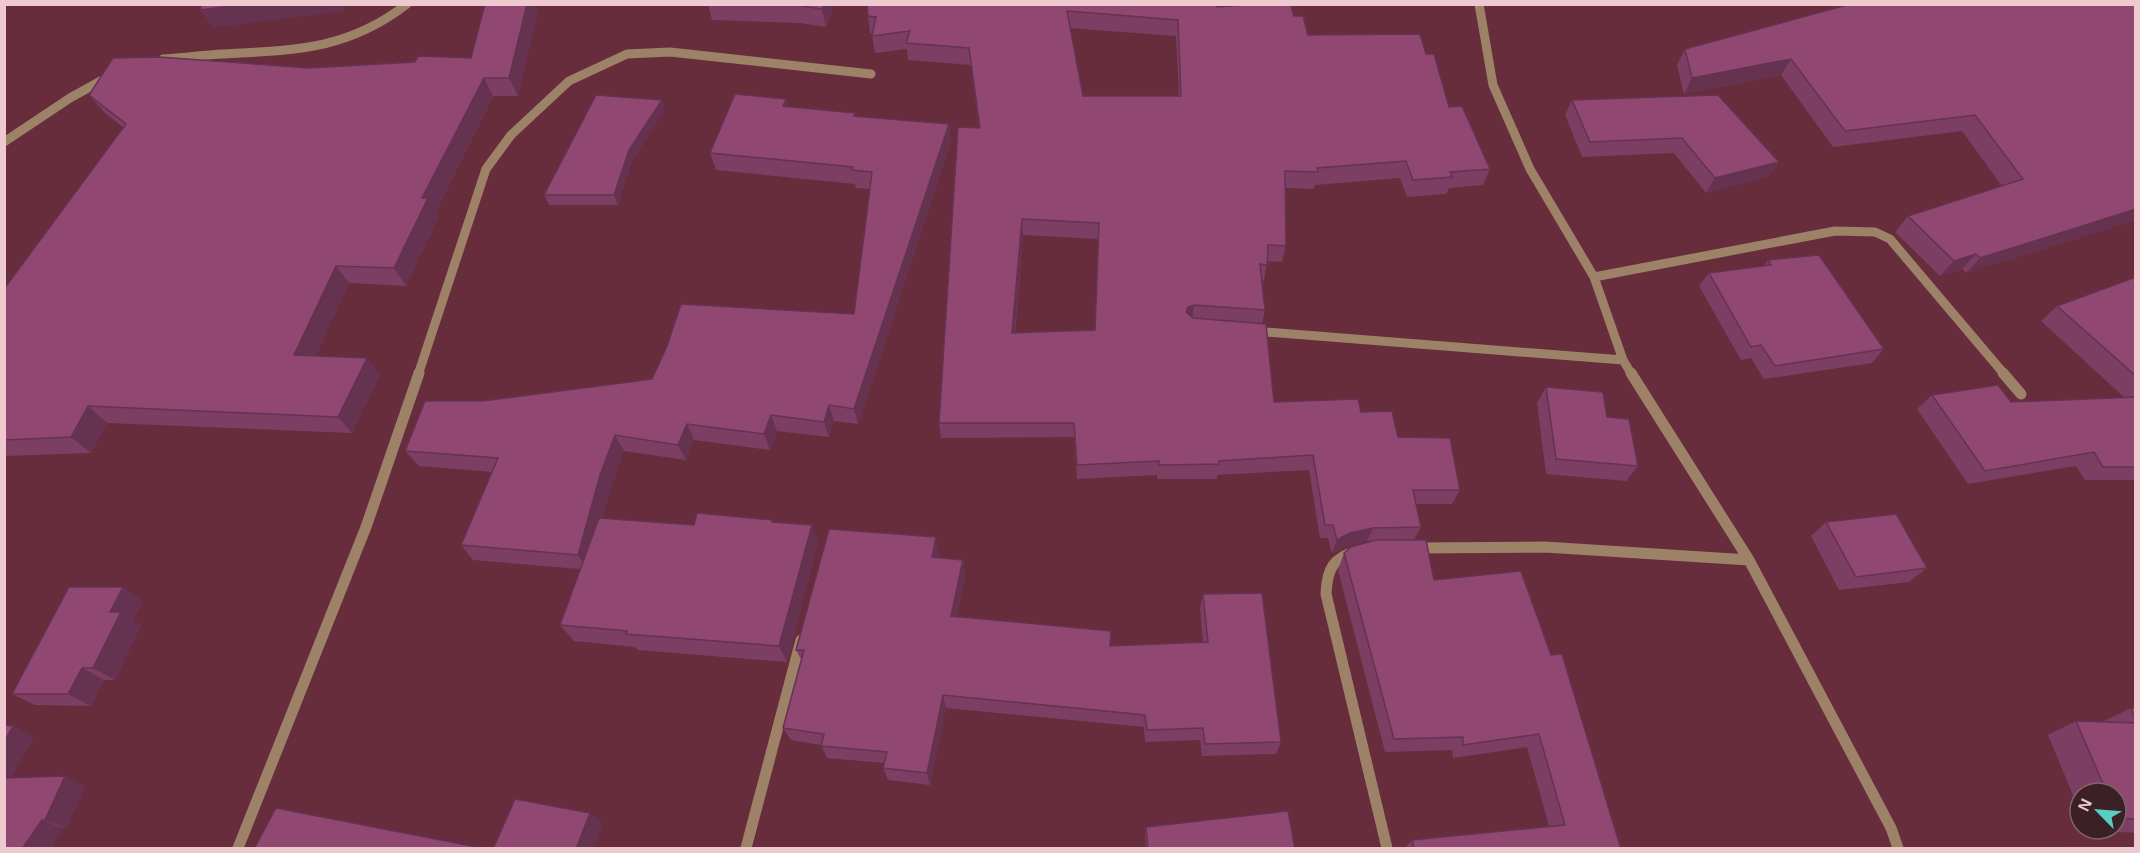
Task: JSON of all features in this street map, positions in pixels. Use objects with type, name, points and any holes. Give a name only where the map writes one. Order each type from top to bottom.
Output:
[{"type":"street","points":[[157,60],[316,48],[353,37],[397,14],[407,4]]},
{"type":"street","points":[[1479,4],[1493,85],[1530,170],[1594,277],[1623,360],[1749,560],[1891,828],[1898,849]]},
{"type":"street","points":[[238,849],[366,527],[440,312],[486,169],[511,135],[569,81],[627,54],[670,52],[871,74]]},
{"type":"street","points":[[4,142],[70,98],[119,72]]},
{"type":"street","points":[[1594,277],[1835,231],[1875,232],[1890,239],[2021,394]]},
{"type":"street","points":[[1238,330],[1623,360]]},
{"type":"street","points":[[1403,548],[1545,547],[1749,560]]},
{"type":"street","points":[[1368,549],[1344,553],[1332,561],[1326,575],[1326,594],[1387,849]]},
{"type":"street","points":[[746,849],[803,633]]},
{"type":"building","points":[[202,4],[244,4],[200,10]]},
{"type":"building","points":[[485,4],[527,4],[509,78],[484,78],[422,198],[428,198],[394,268],[336,266],[294,355],[367,358],[338,417],[88,406],[71,437],[4,440],[4,289],[126,124],[89,95],[113,58],[159,57],[309,68],[415,62],[418,56],[471,58]]},
{"type":"building","points":[[777,4],[824,4],[822,9]]},
{"type":"building","points":[[867,4],[1217,4],[1217,7],[1290,4],[1294,16],[1303,16],[1308,35],[1420,34],[1426,54],[1434,54],[1449,107],[1462,106],[1490,169],[1450,172],[1452,177],[1413,180],[1406,161],[1317,168],[1318,172],[1285,171],[1286,246],[1268,245],[1267,265],[1260,264],[1265,310],[1194,305],[1188,307],[1186,312],[1193,318],[1266,324],[1274,402],[1358,399],[1361,412],[1392,411],[1398,437],[1450,438],[1460,490],[1413,490],[1421,527],[1373,528],[1350,533],[1337,540],[1333,525],[1325,525],[1313,455],[1219,461],[1219,464],[1159,465],[1159,461],[1077,465],[1074,423],[939,423],[958,127],[980,128],[969,48],[906,43],[910,31],[872,36],[876,17],[868,16]],"holes":[[[1067,11],[1178,20],[1181,96],[1083,96]],[[1022,219],[1099,223],[1095,330],[1012,333]]]},
{"type":"building","points":[[1851,4],[2136,4],[2136,209],[1980,258],[1976,254],[1954,261],[1908,216],[2023,179],[1975,115],[1845,131],[1791,59],[1692,78],[1685,49]]},
{"type":"building","points":[[735,94],[786,99],[783,106],[855,113],[854,116],[949,124],[854,409],[829,405],[824,422],[771,415],[764,434],[687,424],[678,445],[615,435],[600,475],[578,555],[461,545],[498,458],[405,451],[425,401],[482,401],[652,379],[667,346],[681,304],[854,314],[872,172],[852,170],[853,167],[710,153]]},
{"type":"building","points":[[596,95],[662,100],[629,150],[614,195],[544,195]]},
{"type":"building","points":[[1718,95],[1779,162],[1715,178],[1682,138],[1590,142],[1572,100]]},
{"type":"building","points":[[1819,255],[1884,349],[1775,366],[1761,345],[1751,347],[1709,273],[1771,265],[1768,260]]},
{"type":"building","points":[[2136,277],[2136,376],[2057,306]]},
{"type":"building","points":[[1998,385],[2011,402],[2136,397],[2136,467],[2103,467],[2094,452],[1985,471],[1932,395]]},
{"type":"building","points":[[1546,387],[1603,392],[1607,417],[1629,419],[1638,466],[1556,459]]},
{"type":"building","points":[[697,513],[812,525],[779,646],[626,634],[627,631],[560,625],[599,518],[694,525]]},
{"type":"building","points":[[1896,514],[1927,568],[1856,577],[1826,522]]},
{"type":"building","points":[[829,529],[936,537],[932,557],[963,560],[951,616],[1111,631],[1110,646],[1208,642],[1203,594],[1262,593],[1281,742],[1205,744],[1203,728],[1147,730],[1145,715],[943,695],[927,773],[883,768],[887,752],[821,746],[824,734],[783,728],[804,650],[796,650]]},
{"type":"building","points":[[1376,540],[1426,540],[1434,580],[1521,571],[1551,655],[1562,654],[1621,849],[1414,849],[1412,840],[1565,825],[1539,734],[1463,745],[1463,737],[1394,739],[1344,553],[1351,547]]},
{"type":"building","points":[[69,587],[123,587],[110,612],[121,612],[93,668],[82,668],[68,694],[12,694]]},
{"type":"building","points":[[2131,708],[2136,708],[2136,722]]},
{"type":"building","points":[[2076,721],[2136,723],[2136,819],[2128,819],[2128,781],[2102,781]]},
{"type":"building","points":[[4,725],[13,726],[4,742]]},
{"type":"building","points":[[65,776],[45,820],[42,820],[22,849],[4,849],[4,778]]},
{"type":"building","points":[[515,799],[590,813],[576,849],[493,849]]},
{"type":"building","points":[[276,808],[487,849],[254,849]]},
{"type":"building","points":[[1288,811],[1295,849],[1148,849],[1146,827]]},
{"type":"building","points":[[2092,847],[2092,849],[2015,848]]}]
